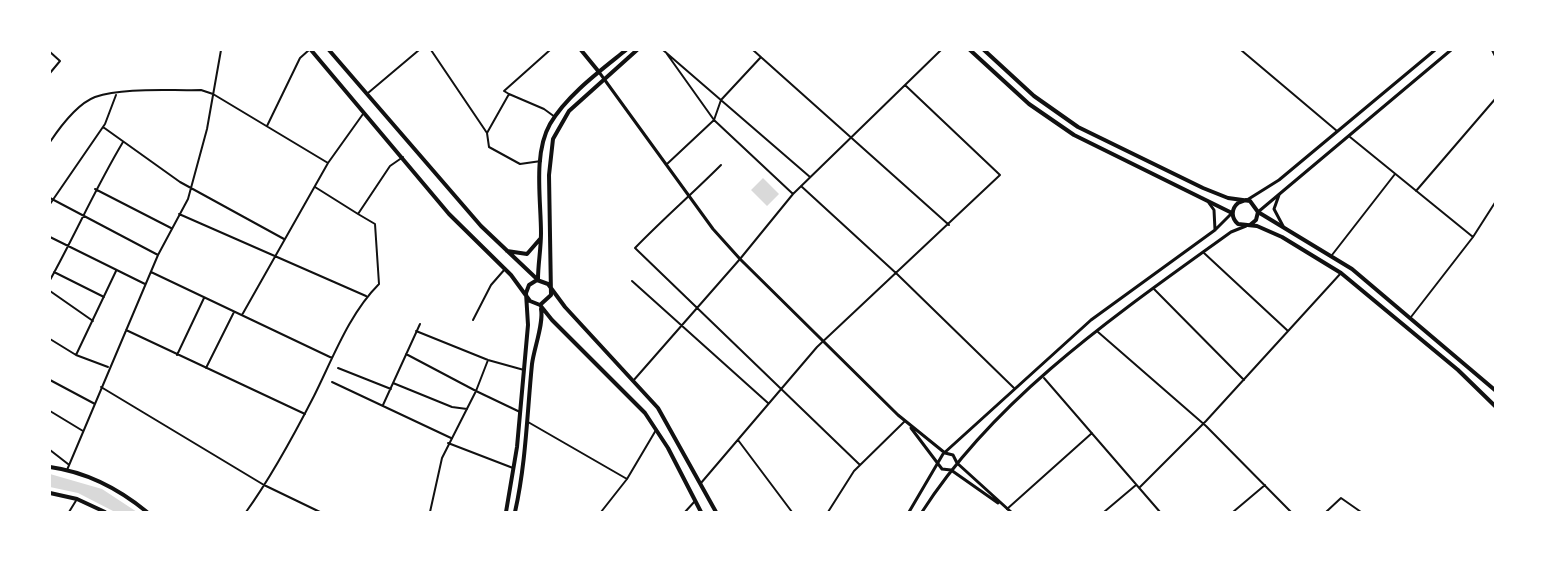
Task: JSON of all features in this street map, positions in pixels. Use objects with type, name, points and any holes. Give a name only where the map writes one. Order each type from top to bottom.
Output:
[{"type":"main road","points":[[310,50],[365,111],[450,214],[505,269],[533,304],[540,305],[550,299],[551,288],[549,175],[553,139],[569,111],[637,50]]},
{"type":"main road","points":[[329,50],[439,179],[506,250],[538,280],[545,282],[551,288],[586,331],[663,415],[716,513]]},
{"type":"main road","points":[[581,50],[599,72]]},
{"type":"main road","points":[[538,280],[542,160],[545,137],[555,117],[599,72],[626,50]]},
{"type":"main road","points":[[970,50],[1029,104],[1074,135],[1232,213],[1235,221],[1246,226],[1257,226],[1282,237],[1341,273],[1458,370],[1496,406]]},
{"type":"main road","points":[[984,50],[1034,96],[1078,126],[1203,188],[1228,198],[1246,200],[1254,204],[1258,212],[1332,255],[1412,317],[1496,391]]},
{"type":"main road","points":[[1232,213],[1238,202],[1246,200]]},
{"type":"main road","points":[[1246,226],[1256,220],[1258,212]]},
{"type":"main road","points":[[506,250],[527,254],[541,237]]},
{"type":"main road","points":[[506,513],[514,468],[524,370],[528,325],[527,297],[529,285],[538,280]]},
{"type":"main road","points":[[515,513],[528,422],[532,364],[537,333],[543,318],[540,305]]},
{"type":"main road","points":[[540,305],[552,320],[645,413],[657,429],[701,513]]},
{"type":"main road","points":[[50,467],[108,485],[147,513]]},
{"type":"main road","points":[[50,493],[76,499],[105,513]]},
{"type":"street","points":[[66,471],[145,284],[192,187],[221,50]]},
{"type":"street","points":[[267,126],[300,58],[310,50]]},
{"type":"street","points":[[368,93],[419,50]]},
{"type":"street","points":[[430,50],[487,133],[489,147],[520,164],[542,160]]},
{"type":"street","points":[[550,50],[504,91],[544,109],[555,117]]},
{"type":"street","points":[[664,50],[810,177]]},
{"type":"street","points":[[664,50],[714,120],[793,194]]},
{"type":"street","points":[[755,50],[949,225]]},
{"type":"street","points":[[633,381],[694,308],[740,259],[793,194],[940,50]]},
{"type":"street","points":[[1241,50],[1338,131]]},
{"type":"street","points":[[1246,200],[1279,180],[1435,50]]},
{"type":"street","points":[[1258,212],[1451,50]]},
{"type":"street","points":[[1492,50],[1496,58]]},
{"type":"street","points":[[50,52],[60,61],[50,73]]},
{"type":"street","points":[[666,164],[714,120],[721,100],[761,57]]},
{"type":"street","points":[[599,72],[689,197],[740,259],[905,421],[945,453],[953,455],[957,463],[1011,513]]},
{"type":"street","points":[[701,483],[781,387],[999,175],[905,85]]},
{"type":"street","points":[[50,142],[85,103],[95,98],[117,93],[201,90],[213,94],[328,163]]},
{"type":"street","points":[[50,204],[51,198],[103,127],[117,93]]},
{"type":"street","points":[[487,133],[509,94]]},
{"type":"street","points":[[1416,190],[1496,98]]},
{"type":"street","points":[[242,315],[328,163],[365,111]]},
{"type":"street","points":[[103,127],[180,182],[285,239]]},
{"type":"street","points":[[1348,135],[1473,237]]},
{"type":"street","points":[[50,280],[95,189],[123,141]]},
{"type":"street","points":[[358,214],[390,166],[402,157]]},
{"type":"street","points":[[721,165],[689,197],[676,205],[635,248],[694,308],[781,387],[860,465]]},
{"type":"street","points":[[1332,255],[1395,174]]},
{"type":"street","points":[[801,186],[897,273],[1016,389]]},
{"type":"street","points":[[246,513],[305,414],[332,358],[367,296],[379,284],[375,224],[315,187]]},
{"type":"street","points":[[1283,226],[1274,209],[1276,200],[1286,187]]},
{"type":"street","points":[[95,189],[171,228]]},
{"type":"street","points":[[51,198],[158,255]]},
{"type":"street","points":[[1206,200],[1214,210],[1215,230]]},
{"type":"street","points":[[1412,317],[1473,237],[1496,201]]},
{"type":"street","points":[[909,513],[945,453],[1091,320],[1215,230],[1232,213]]},
{"type":"street","points":[[179,214],[367,296]]},
{"type":"street","points":[[922,513],[951,470],[986,430],[1095,330],[1231,232],[1246,226]]},
{"type":"street","points":[[50,237],[145,284]]},
{"type":"street","points":[[1203,252],[1287,331]]},
{"type":"street","points":[[473,320],[491,285],[505,269]]},
{"type":"street","points":[[76,355],[117,270]]},
{"type":"street","points":[[54,272],[104,297]]},
{"type":"street","points":[[151,272],[332,358]]},
{"type":"street","points":[[1139,488],[1203,424],[1341,273]]},
{"type":"street","points":[[632,281],[768,402]]},
{"type":"street","points":[[1153,288],[1244,380]]},
{"type":"street","points":[[50,291],[93,321]]},
{"type":"street","points":[[177,355],[205,298]]},
{"type":"street","points":[[206,368],[234,311]]},
{"type":"street","points":[[383,405],[420,324]]},
{"type":"street","points":[[125,330],[305,414]]},
{"type":"street","points":[[1095,330],[1203,424],[1291,513]]},
{"type":"street","points":[[417,331],[488,360],[524,370]]},
{"type":"street","points":[[50,340],[76,355],[108,368]]},
{"type":"street","points":[[406,354],[476,392],[519,412]]},
{"type":"street","points":[[429,513],[442,458],[476,392],[488,360]]},
{"type":"street","points":[[338,368],[391,388]]},
{"type":"street","points":[[1044,378],[1160,513]]},
{"type":"street","points":[[50,380],[94,404]]},
{"type":"street","points":[[332,382],[451,438]]},
{"type":"street","points":[[393,383],[452,407],[467,409]]},
{"type":"street","points":[[101,387],[264,485],[320,513]]},
{"type":"street","points":[[50,411],[83,431]]},
{"type":"street","points":[[905,421],[939,462],[942,469],[951,470],[1007,509]]},
{"type":"street","points":[[828,513],[860,465],[905,421]]},
{"type":"street","points":[[528,422],[627,479]]},
{"type":"street","points":[[600,513],[627,479],[657,429]]},
{"type":"street","points":[[1007,509],[1092,433]]},
{"type":"street","points":[[737,439],[792,513]]},
{"type":"street","points":[[448,443],[514,468]]},
{"type":"street","points":[[50,450],[68,464]]},
{"type":"street","points":[[1104,513],[1136,485]]},
{"type":"street","points":[[1233,513],[1265,485]]},
{"type":"street","points":[[1326,513],[1341,498],[1361,513]]},
{"type":"street","points":[[69,513],[76,499]]},
{"type":"street","points":[[685,513],[695,501]]},
{"type":"street","points":[[50,512],[54,513]]},
{"type":"shaded area","points":[[763,178],[779,194],[767,206],[751,190]]},
{"type":"shaded area","points":[[50,474],[102,489],[137,512],[115,512],[78,493],[50,487]]}]
